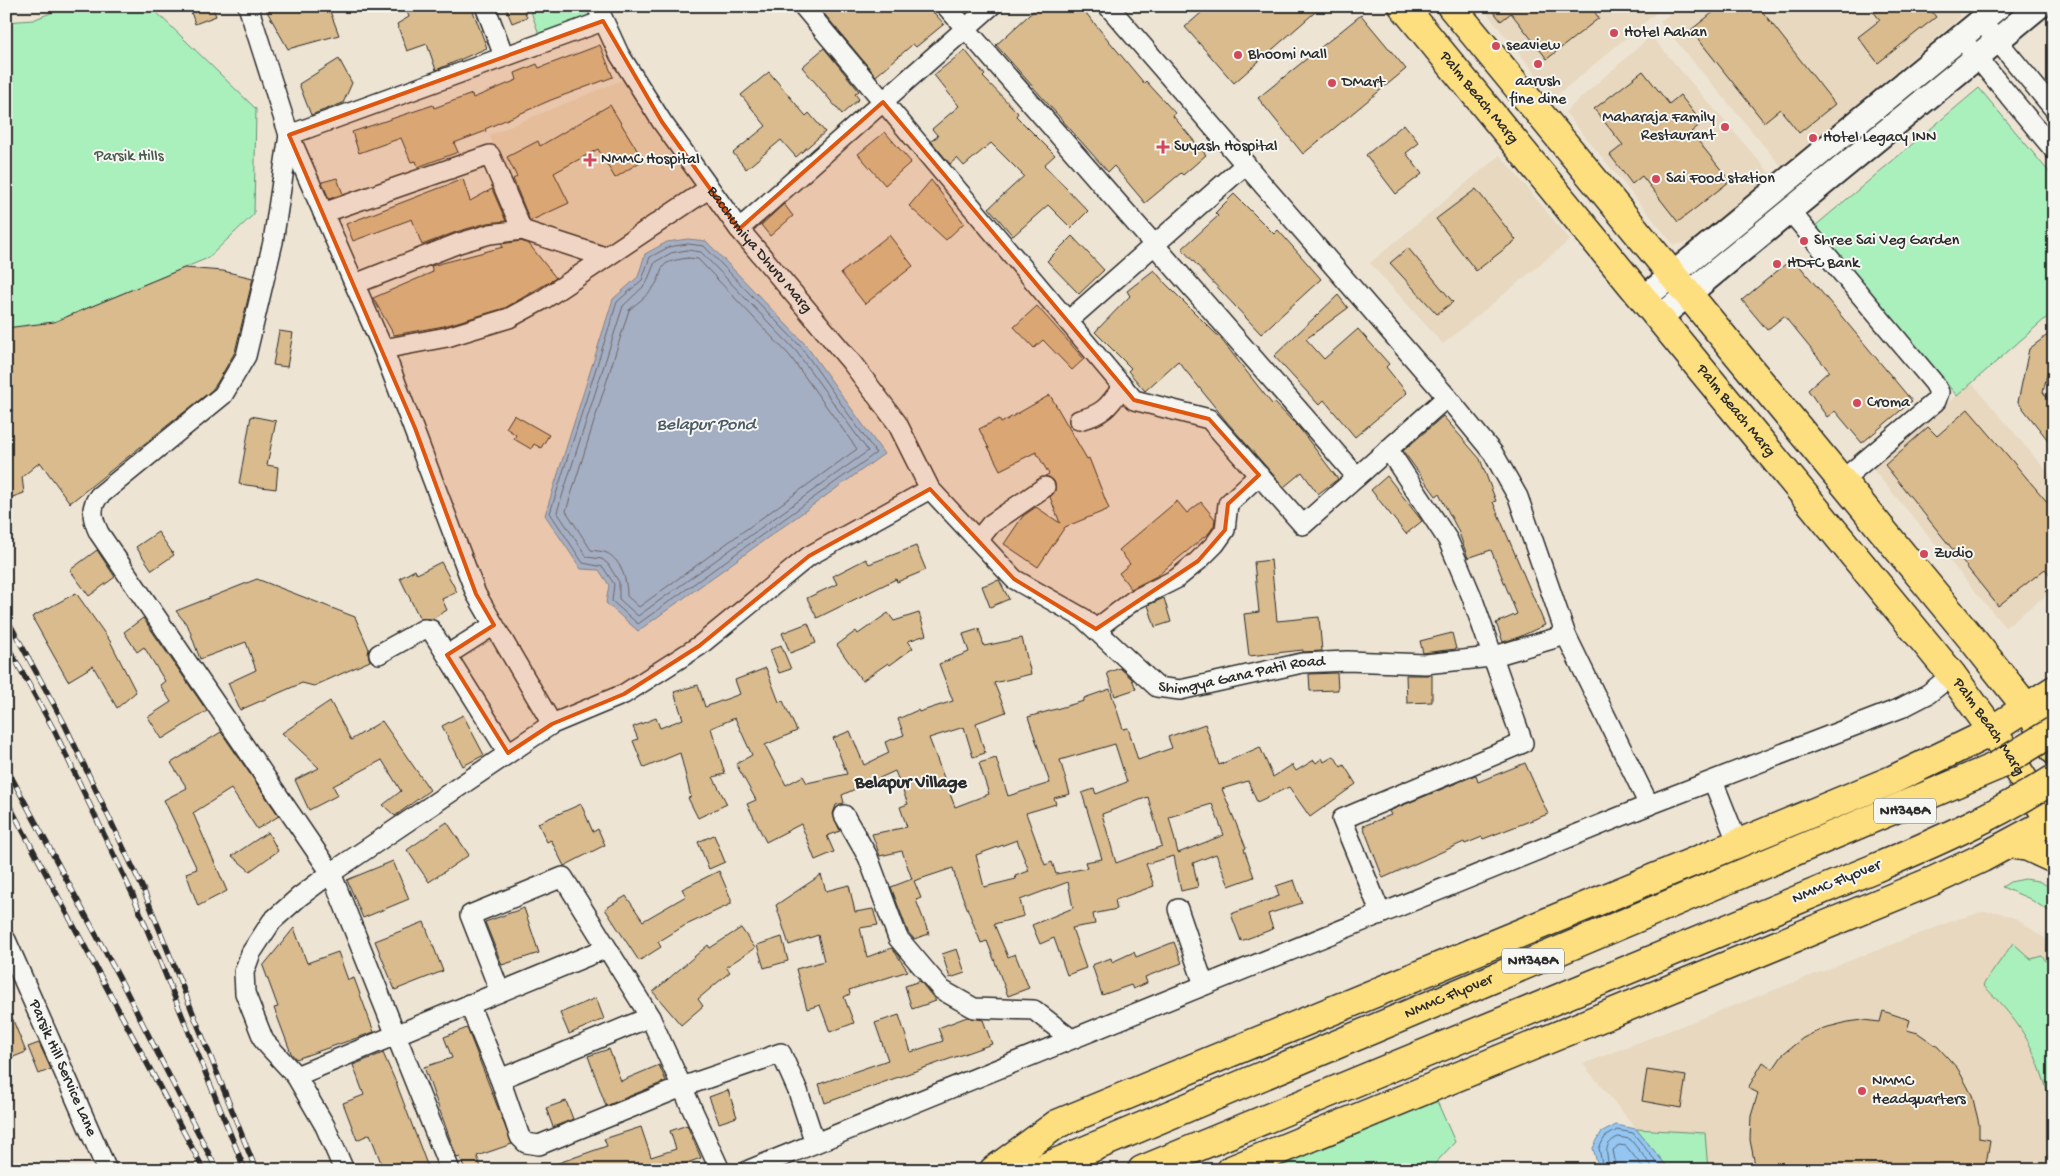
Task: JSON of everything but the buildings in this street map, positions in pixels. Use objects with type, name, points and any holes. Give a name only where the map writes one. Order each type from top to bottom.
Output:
[{"type":"main road","name":"Palm Beach Marg","points":[[1403,6],[1952,675],[1992,730],[2053,822]]},
{"type":"main road","points":[[1451,6],[1842,480],[2027,708],[2054,750]]},
{"type":"main road","points":[[994,1170],[1057,1124],[1900,776],[1992,730],[2054,690]]},
{"type":"main road","name":"NMMC Flyover","points":[[1039,1170],[1997,766],[2054,732]]},
{"type":"main road","name":"NMMC Flyover","points":[[1142,1170],[1875,868],[1967,828],[2017,802],[2054,779]]},
{"type":"main road","points":[[1231,1170],[1935,880],[2053,822]]},
{"type":"main road","points":[[2010,844],[2028,847],[2054,859]]},
{"type":"street","points":[[248,6],[289,135],[384,350],[476,594],[552,724]]},
{"type":"street","points":[[485,6],[504,56]]},
{"type":"street","points":[[803,6],[1134,400],[1209,419],[1303,525],[1447,397]]},
{"type":"street","points":[[946,6],[1358,477]]},
{"type":"street","points":[[739,229],[991,6]]},
{"type":"street","points":[[1108,6],[1447,397],[1493,453],[1518,497],[1566,635],[1649,805]]},
{"type":"street","points":[[1651,308],[1999,6]]},
{"type":"street","points":[[1680,284],[1790,211],[2039,6]]},
{"type":"street","points":[[289,135],[504,56],[600,13]]},
{"type":"street","name":"Bacchumiya Dhuru Marg","points":[[600,13],[619,54],[708,189],[739,229],[852,363],[897,423],[930,489]]},
{"type":"street","points":[[1981,22],[2054,108]]},
{"type":"street","points":[[1961,38],[1978,56],[2054,150]]},
{"type":"street","points":[[289,135],[273,242],[246,356],[222,395],[106,489],[94,502],[92,509],[93,520],[99,533],[331,873],[450,1170]]},
{"type":"street","points":[[323,213],[490,155],[522,230]]},
{"type":"street","points":[[1068,321],[1246,164]]},
{"type":"street","points":[[384,350],[446,337],[509,318],[544,299],[708,189]]},
{"type":"street","points":[[1790,211],[1934,383],[1939,392],[1936,401],[1842,480]]},
{"type":"street","points":[[354,284],[459,243],[490,234],[522,230],[605,257]]},
{"type":"street","points":[[1079,420],[1095,416],[1113,400],[1123,386]]},
{"type":"street","points":[[1381,914],[1342,819],[1523,743],[1491,656],[1472,597],[1448,540],[1388,449]]},
{"type":"street","points":[[1096,628],[1134,600],[1176,579],[1198,561],[1216,544],[1225,530],[1228,504],[1259,475]]},
{"type":"street","points":[[978,540],[991,524],[1045,487]]},
{"type":"street","points":[[344,1170],[325,1126],[296,1076],[264,1042],[245,993],[244,972],[251,952],[272,922],[299,897],[331,873],[552,724],[624,694],[699,646],[808,556],[930,489]]},
{"type":"street","name":"Shimgya Gana Patil Road","points":[[930,489],[1014,578],[1083,618],[1096,628],[1157,687],[1180,690],[1302,663],[1347,661],[1425,664],[1491,656],[1566,635]]},
{"type":"street","points":[[447,655],[494,625]]},
{"type":"street","points":[[379,654],[424,628],[431,630],[508,753]]},
{"type":"street","points":[[749,1170],[1649,805],[1915,702],[1952,675]]},
{"type":"street","points":[[1713,781],[1738,844]]},
{"type":"street","points":[[844,815],[868,857],[898,938],[942,990],[974,1008],[1034,1010],[1071,1039]]},
{"type":"street","points":[[500,992],[470,915],[563,877],[650,1017],[720,1170]]},
{"type":"street","points":[[1178,909],[1204,985]]},
{"type":"street","name":"Parsik Hill Service Lane","points":[[6,940],[107,1170]]},
{"type":"street","points":[[296,1076],[607,948]]},
{"type":"street","points":[[469,1004],[500,1079],[520,1137],[533,1146],[682,1087],[781,1053],[798,1091],[815,1143]]},
{"type":"street","points":[[500,1079],[650,1017]]},
{"type":"highlighted area","points":[[603,21],[662,122],[739,229],[883,102],[1134,400],[1209,419],[1259,475],[1228,504],[1225,530],[1198,561],[1096,629],[1014,579],[930,489],[809,556],[699,646],[624,694],[552,724],[508,753],[447,655],[494,625],[476,594],[415,428],[289,135]]},
{"type":"shaded area","points":[[1481,6],[1664,6],[1555,97]]},
{"type":"shaded area","points":[[1679,6],[1952,6],[1961,17],[1782,167],[1660,22]]},
{"type":"shaded area","points":[[1651,36],[1772,176],[1694,241],[1674,245],[1565,112]]},
{"type":"shaded area","name":"NMMC Hospital","points":[[624,79],[696,185],[604,246],[528,220],[489,135]]},
{"type":"shaded area","points":[[1500,155],[1570,240],[1443,344],[1370,263]]},
{"type":"shaded area","points":[[1972,383],[2054,480],[2054,589],[2005,627],[1871,467]]},
{"type":"shaded area","points":[[1983,912],[1997,912],[2017,919],[2054,945],[2054,1170],[1670,1170],[1583,1064],[1958,919]]},
{"type":"green space","name":"Parsik Hills","points":[[68,6],[150,6],[256,109],[254,214],[208,258],[54,322],[6,330],[6,22],[33,20]]},
{"type":"green space","points":[[529,6],[585,6],[590,18],[540,37]]},
{"type":"green space","points":[[1979,88],[2054,178],[2054,311],[1957,396],[1815,226]]},
{"type":"green space","points":[[2025,879],[2038,881],[2054,889],[2054,914],[2028,898],[2002,887],[2010,882]]},
{"type":"green space","points":[[2013,943],[2031,959],[2042,956],[2054,971],[2054,1092],[2048,1093],[2024,1034],[2007,1011],[1983,985]]},
{"type":"green space","points":[[1436,1099],[1455,1142],[1429,1170],[1274,1170]]},
{"type":"green space","points":[[1636,1129],[1705,1133],[1708,1170],[1670,1170]]},
{"type":"water","name":"Belapur Pond","points":[[688,239],[706,241],[805,344],[884,454],[638,631],[606,603],[609,585],[599,570],[581,569],[545,515],[613,299],[638,277],[645,254],[667,242]]},
{"type":"water","points":[[1616,1125],[1636,1129],[1670,1170],[1599,1170],[1593,1148],[1601,1133]]},
{"type":"railway","points":[[6,617],[64,723],[144,891],[256,1170]]},
{"type":"railway","points":[[6,643],[54,730],[133,895],[245,1170]]},
{"type":"railway","points":[[6,767],[122,983],[217,1170]]},
{"type":"railway","points":[[6,799],[204,1170]]},
{"type":"place","name":"Hotel Aahan","points":[[1614,33]]},
{"type":"place","name":"seaview","points":[[1496,46]]},
{"type":"place","name":"Bhoomi Mall","points":[[1238,55]]},
{"type":"place","name":"aarush fine dine","points":[[1538,64]]},
{"type":"place","name":"DMart","points":[[1332,83]]},
{"type":"place","name":"Maharaja Family Restaurant","points":[[1725,127]]},
{"type":"place","name":"Hotel Legacy INN","points":[[1813,138]]},
{"type":"place","name":"Suyash Hospital","points":[[1163,147]]},
{"type":"place","name":"NMMC Hospital","points":[[590,160]]},
{"type":"place","name":"Sai Food station","points":[[1656,179]]},
{"type":"place","name":"Shree Sai Veg Garden","points":[[1804,241]]},
{"type":"place","name":"HDFC Bank","points":[[1777,264]]},
{"type":"place","name":"Croma","points":[[1857,403]]},
{"type":"place","name":"Zudio","points":[[1924,554]]},
{"type":"place","name":"NMMC Headquarters","points":[[1862,1091]]},
{"type":"district","name":"Belapur Village","points":[[911,783]]}]
